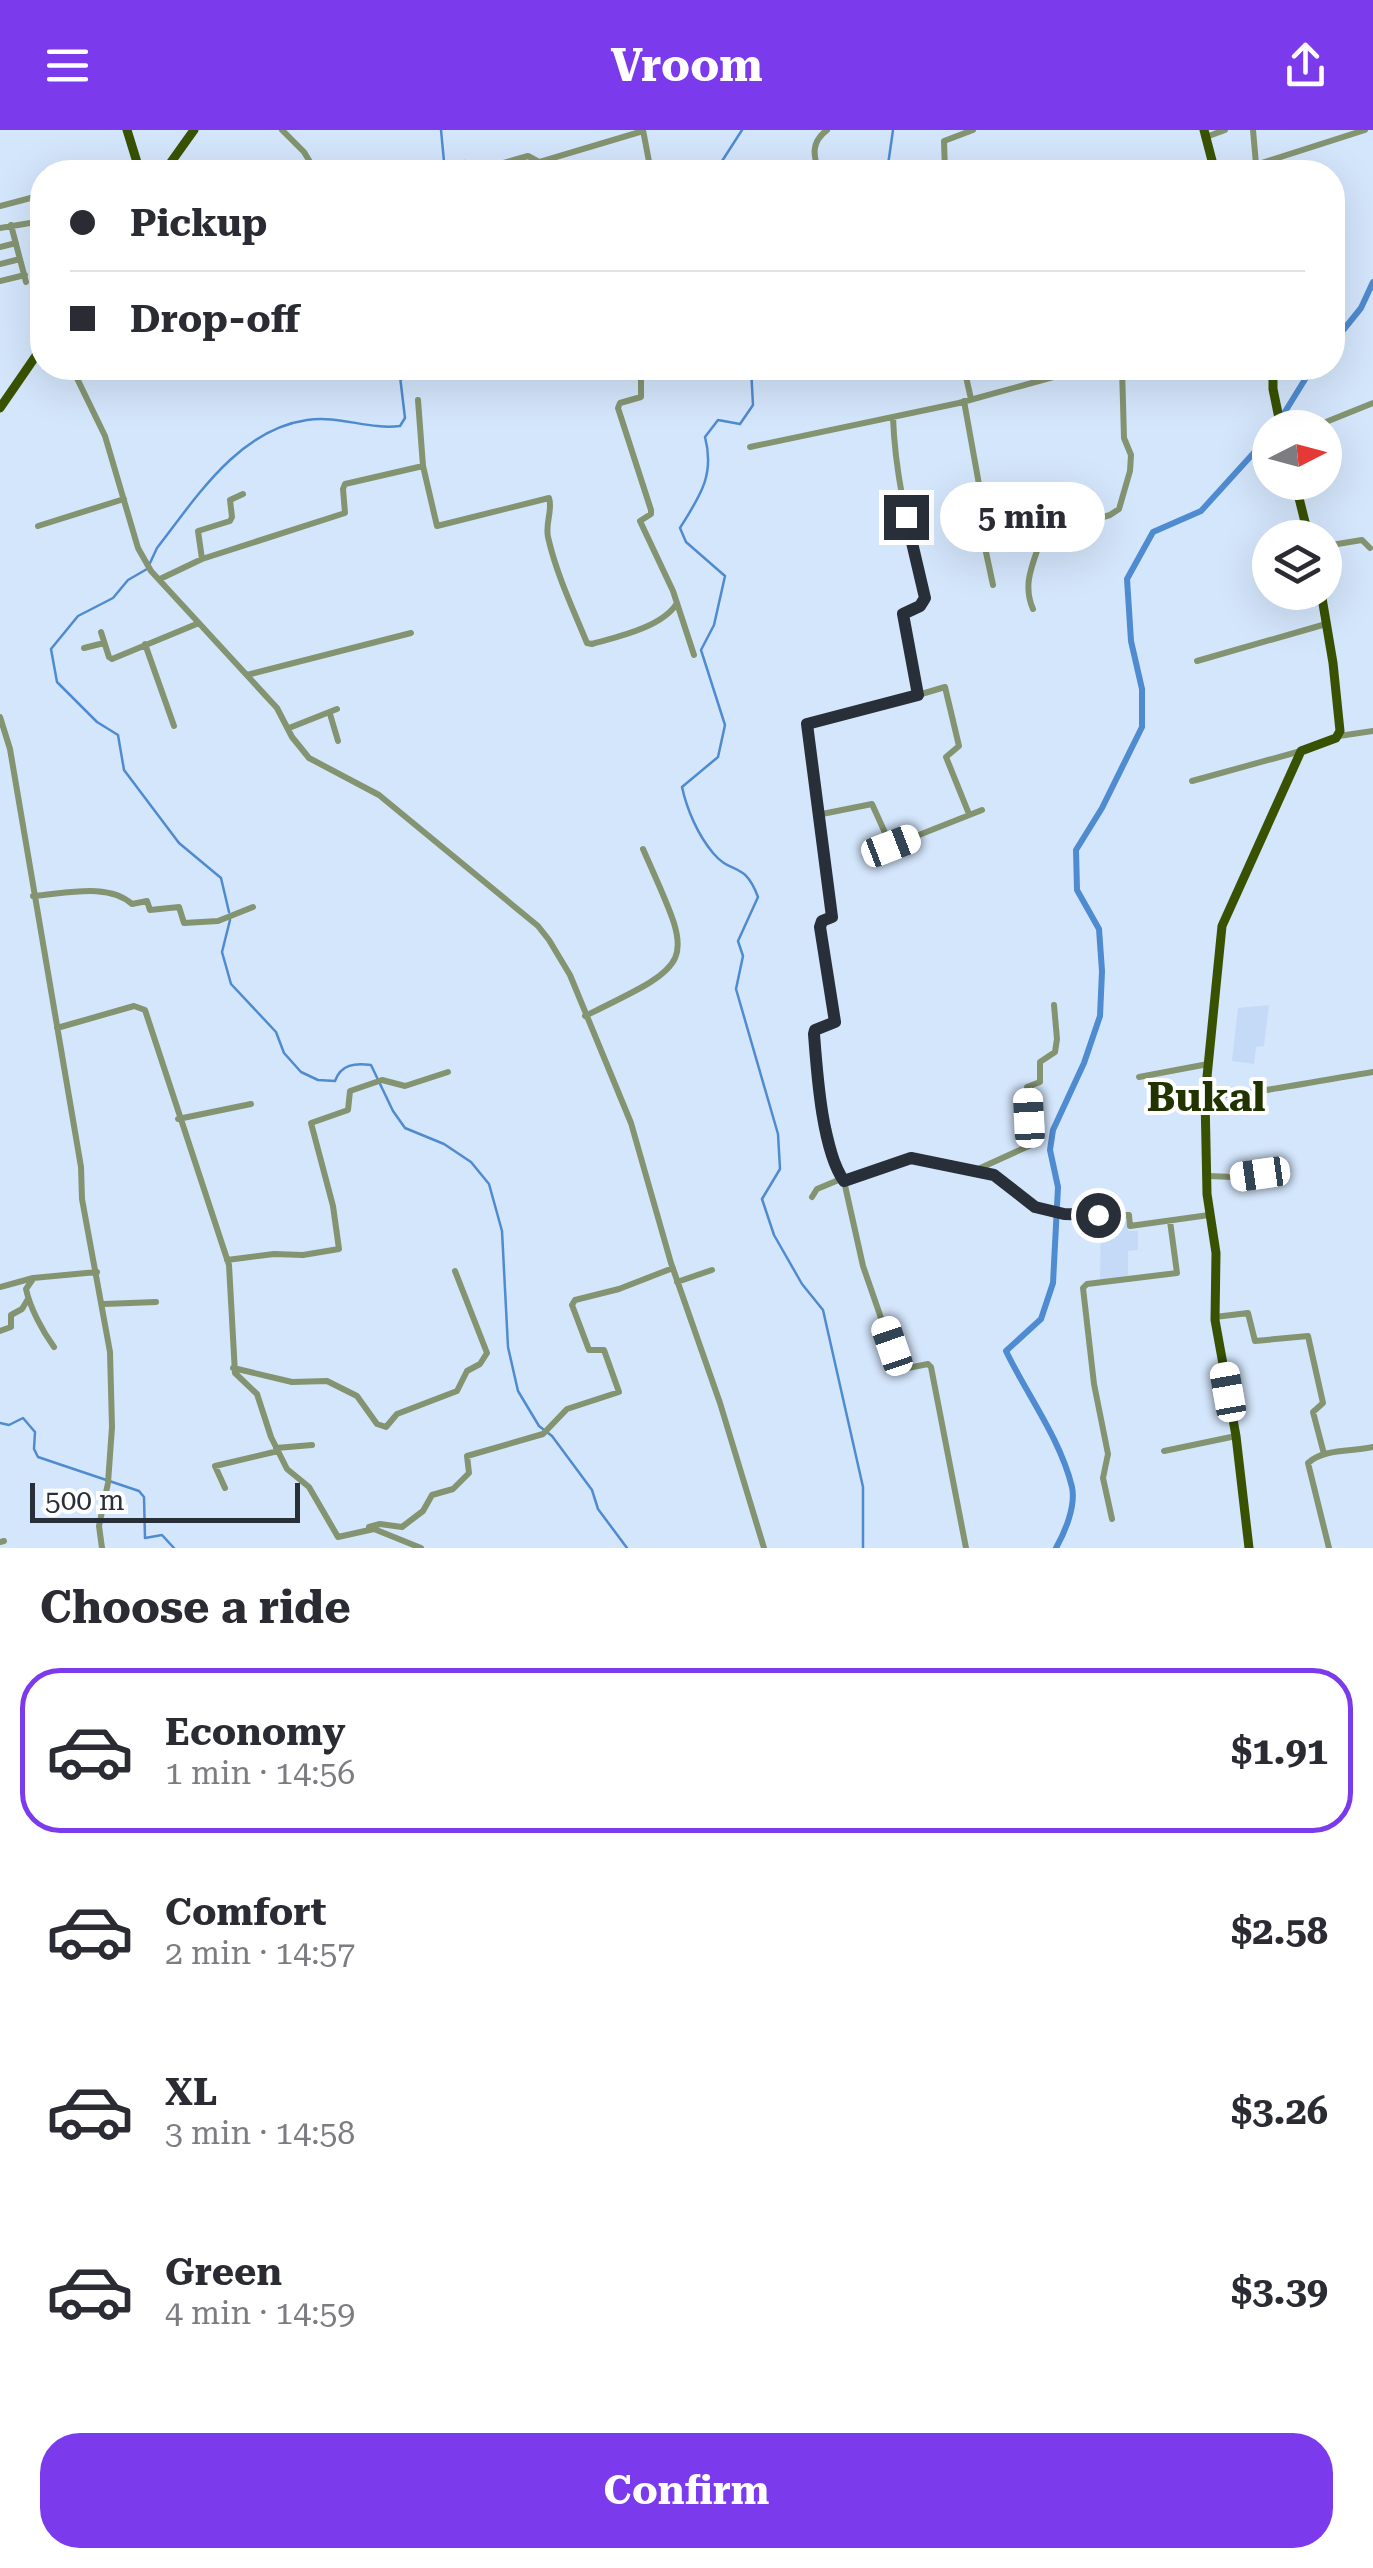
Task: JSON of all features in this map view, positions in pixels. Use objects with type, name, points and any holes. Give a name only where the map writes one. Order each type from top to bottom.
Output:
[{"type":"main road","points":[[127,130],[136,160]]},
{"type":"main road","points":[[173,160],[194,130]]},
{"type":"main road","points":[[1205,133],[1212,160]]},
{"type":"main road","points":[[0,408],[30,364]]},
{"type":"main road","points":[[1273,380],[1277,410]]},
{"type":"main road","points":[[1249,1548],[1236,1436],[1215,1317],[1216,1253],[1207,1176],[1205,1097],[1222,926],[1301,752],[1339,736],[1324,610]]},
{"type":"street","points":[[282,130],[309,160]]},
{"type":"street","points":[[546,160],[643,130],[649,160]]},
{"type":"street","points":[[816,160],[816,142],[827,130]]},
{"type":"street","points":[[944,160],[944,141],[974,130]]},
{"type":"street","points":[[1205,133],[1225,130]]},
{"type":"street","points":[[1253,130],[1256,160]]},
{"type":"street","points":[[1269,160],[1365,130]]},
{"type":"street","points":[[0,206],[30,198]]},
{"type":"street","points":[[0,228],[30,223]]},
{"type":"street","points":[[0,281],[26,279],[12,225]]},
{"type":"street","points":[[0,247],[16,243]]},
{"type":"street","points":[[0,264],[20,259]]},
{"type":"street","points":[[78,380],[101,425],[138,548],[159,579],[277,708],[309,758],[380,795],[542,931],[570,974],[628,1116],[672,1268],[735,1449],[764,1548]]},
{"type":"street","points":[[641,380],[642,397],[620,403],[618,408],[651,510],[640,521],[677,603],[694,655]]},
{"type":"street","points":[[966,380],[982,501],[977,510],[993,585]]},
{"type":"street","points":[[750,446],[893,417],[1042,380]]},
{"type":"street","points":[[1033,608],[1026,594],[1027,581],[1040,539],[1119,509],[1130,471],[1124,438],[1122,380]]},
{"type":"street","points":[[418,400],[423,466],[437,526],[549,498],[552,503],[547,526],[552,549],[587,643],[596,644],[663,617],[677,603]]},
{"type":"street","points":[[1342,415],[1373,403]]},
{"type":"street","points":[[893,417],[906,517],[925,598],[920,606],[903,614],[918,695]]},
{"type":"street","points":[[159,579],[202,558],[341,515],[346,510],[342,489],[345,484],[423,466]]},
{"type":"street","points":[[202,558],[198,531],[230,520],[230,500],[243,494]]},
{"type":"street","points":[[38,526],[124,499]]},
{"type":"street","points":[[1342,543],[1362,540],[1370,548]]},
{"type":"street","points":[[101,632],[112,659],[200,623]]},
{"type":"street","points":[[1197,661],[1326,624]]},
{"type":"street","points":[[247,675],[411,633]]},
{"type":"street","points":[[84,648],[104,643]]},
{"type":"street","points":[[145,644],[174,726]]},
{"type":"street","points":[[966,1548],[931,1368],[928,1364],[898,1367],[864,1266],[821,1104],[814,1034],[833,1024],[836,1018],[820,927],[822,921],[832,917],[807,724],[946,687],[959,746],[946,757],[970,815]]},
{"type":"street","points":[[289,728],[333,712],[338,741]]},
{"type":"street","points":[[0,716],[10,749],[110,1352],[112,1428],[108,1484],[99,1526],[102,1548]]},
{"type":"street","points":[[1339,736],[1373,731]]},
{"type":"street","points":[[1192,781],[1301,752]]},
{"type":"street","points":[[817,815],[872,804],[891,846],[982,810]]},
{"type":"street","points":[[584,1016],[644,988],[672,969],[676,958],[678,928],[643,849]]},
{"type":"street","points":[[33,896],[108,891],[122,895],[132,904],[147,900],[150,910],[179,907],[184,923],[218,920],[253,907]]},
{"type":"street","points":[[57,1028],[141,1006],[149,1020],[227,1260],[234,1368],[256,1394],[287,1469],[310,1486],[338,1537],[380,1524],[402,1527],[423,1511],[432,1495],[453,1489],[469,1473],[467,1456],[543,1434],[567,1409],[619,1392],[604,1350],[589,1350],[572,1305],[575,1300],[618,1289],[672,1268]]},
{"type":"street","points":[[975,1171],[1030,1145],[1027,1087],[1040,1082],[1040,1062],[1055,1052],[1054,1006]]},
{"type":"street","points":[[1139,1077],[1208,1064]]},
{"type":"street","points":[[227,1260],[339,1250],[333,1206],[312,1123],[348,1110],[350,1091],[382,1080],[406,1086],[448,1072]]},
{"type":"street","points":[[1205,1097],[1248,1094],[1373,1072]]},
{"type":"street","points":[[178,1118],[251,1104]]},
{"type":"street","points":[[812,1197],[817,1189],[911,1158],[994,1175],[1035,1207],[1054,1213],[1129,1215],[1130,1226],[1210,1215]]},
{"type":"street","points":[[1207,1176],[1234,1177],[1286,1170]]},
{"type":"street","points":[[1112,1519],[1103,1478],[1108,1454],[1094,1384],[1083,1288],[1087,1284],[1177,1273],[1170,1221]]},
{"type":"street","points":[[677,1282],[712,1270]]},
{"type":"street","points":[[234,1368],[292,1382],[326,1381],[357,1396],[377,1424],[386,1427],[397,1414],[456,1392],[467,1371],[480,1364],[487,1353],[456,1271]]},
{"type":"street","points":[[0,1288],[34,1278],[96,1272]]},
{"type":"street","points":[[34,1278],[26,1289],[28,1298],[54,1347]]},
{"type":"street","points":[[0,1330],[11,1327],[11,1315],[22,1309],[28,1298]]},
{"type":"street","points":[[104,1304],[156,1302]]},
{"type":"street","points":[[1215,1317],[1248,1313],[1256,1340],[1308,1336],[1320,1380],[1323,1404],[1313,1412],[1324,1454]]},
{"type":"street","points":[[1164,1451],[1236,1436]]},
{"type":"street","points":[[226,1488],[215,1466],[277,1450],[312,1446]]},
{"type":"street","points":[[1329,1548],[1308,1463],[1324,1454],[1373,1447]]},
{"type":"street","points":[[359,1531],[380,1530],[421,1548]]},
{"type":"shaded area","points":[[1269,1005],[1264,1046],[1256,1047],[1254,1064],[1232,1061],[1238,1008]]},
{"type":"shaded area","points":[[1101,1217],[1128,1217],[1128,1231],[1138,1231],[1138,1250],[1128,1251],[1128,1279],[1100,1281]]},
{"type":"waterway","points":[[441,130],[444,160]]},
{"type":"waterway","points":[[723,160],[742,130]]},
{"type":"waterway","points":[[889,160],[893,130]]},
{"type":"waterway","points":[[1345,328],[1361,308],[1373,282]]},
{"type":"waterway","points":[[150,563],[203,488],[260,437],[282,426],[319,419],[400,426],[405,418],[400,380]]},
{"type":"waterway","points":[[752,380],[753,405],[740,424],[718,420],[705,437],[707,474],[680,528],[686,542],[725,576],[714,625],[701,650],[725,725],[718,757],[682,787],[694,822],[708,846],[720,860],[748,878],[758,897],[738,941],[743,956],[736,989],[778,1134],[780,1169],[762,1199],[774,1235],[802,1284],[823,1310],[863,1487],[863,1548]]},
{"type":"waterway","points":[[1286,410],[1305,380]]},
{"type":"waterway","points":[[1056,1548],[1071,1510],[1072,1487],[1051,1434],[1006,1351],[1041,1319],[1053,1283],[1058,1187],[1050,1150],[1053,1130],[1084,1063],[1100,1016],[1099,929],[1077,890],[1076,850],[1102,808],[1142,727],[1142,689],[1131,641],[1127,579],[1153,532],[1201,511],[1252,455]]},
{"type":"waterway","points":[[147,569],[128,580],[113,598],[78,616],[51,649],[57,682],[97,722],[118,735],[124,770],[179,843],[221,878],[229,912]]},
{"type":"waterway","points":[[230,920],[222,952],[231,984],[276,1032],[284,1053],[301,1072],[318,1080],[335,1081],[349,1066],[371,1065],[405,1128],[444,1144],[471,1162],[489,1184],[502,1231],[508,1347],[518,1391],[539,1426],[552,1436],[592,1490],[598,1509],[627,1548]]},
{"type":"waterway","points":[[0,1423],[9,1425],[23,1418],[35,1432],[34,1449],[38,1457],[139,1491],[144,1497],[145,1538],[162,1535],[174,1548]]},
{"type":"district","name":"Bukal","points":[[1206,1097]]},
{"type":"route","points":[[906,517],[925,598],[924,604],[903,614],[918,695],[807,724],[832,917],[822,921],[820,927],[836,1018],[833,1024],[815,1030],[814,1034],[824,1120],[844,1181],[911,1158],[994,1175],[1035,1207],[1054,1213],[1098,1215]]}]
